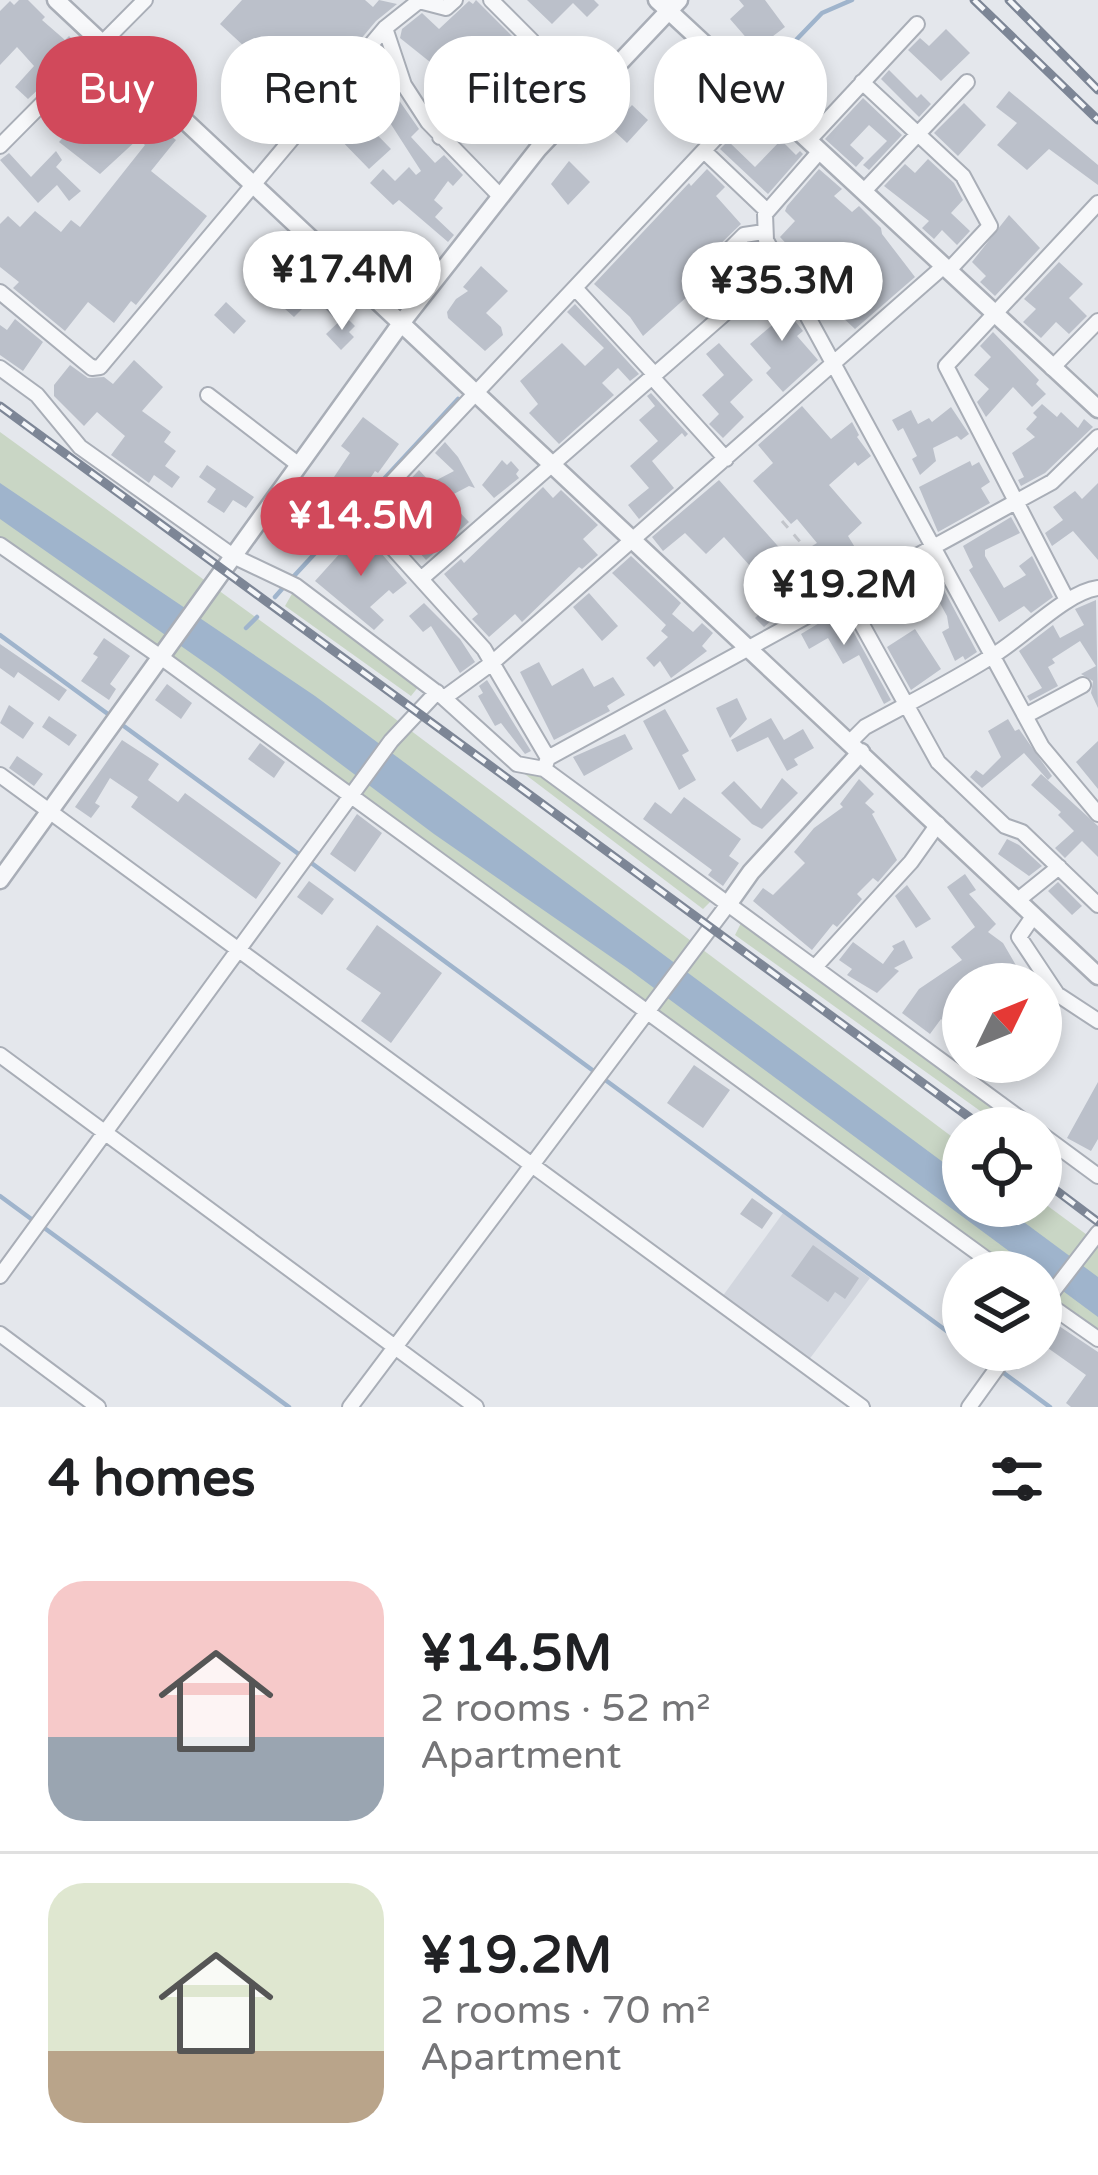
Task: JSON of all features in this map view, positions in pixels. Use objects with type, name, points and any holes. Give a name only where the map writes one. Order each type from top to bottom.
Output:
[{"type":"street","points":[[56,0],[95,36]]},
{"type":"street","points":[[108,36],[145,0]]},
{"type":"street","points":[[0,292],[92,368],[100,367],[386,28],[419,1],[446,8],[455,0]]},
{"type":"street","points":[[491,0],[527,36]]},
{"type":"street","points":[[0,880],[402,322],[500,196],[668,4],[700,36]]},
{"type":"street","points":[[917,24],[862,82],[815,145],[767,211],[764,232],[1024,716],[1042,747],[1098,814]]},
{"type":"street","points":[[386,28],[404,85],[424,114]]},
{"type":"street","points":[[0,1276],[391,741],[441,695],[492,663],[990,226],[963,176],[862,82]]},
{"type":"street","points":[[863,191],[968,82]]},
{"type":"street","points":[[0,146],[36,109]]},
{"type":"street","points":[[197,133],[1098,976]]},
{"type":"street","points":[[447,144],[500,196]]},
{"type":"street","points":[[711,144],[362,514],[492,663],[546,764],[1005,1107]]},
{"type":"street","points":[[815,145],[1098,409]]},
{"type":"street","points":[[704,151],[767,211]]},
{"type":"street","points":[[1067,600],[946,366],[1098,202]]},
{"type":"street","points":[[694,285],[744,236],[764,232]]},
{"type":"street","points":[[421,579],[779,266]]},
{"type":"street","points":[[575,287],[726,459]]},
{"type":"street","points":[[1052,368],[1098,321]]},
{"type":"street","points":[[0,368],[37,395],[80,447],[233,556],[296,586],[441,695],[517,764],[546,764],[748,646],[1052,482],[1098,437]]},
{"type":"street","points":[[208,394],[299,465]]},
{"type":"street","points":[[0,545],[165,654],[976,1251]]},
{"type":"street","points":[[350,1407],[751,872],[856,746],[865,727],[994,655],[1067,600],[1098,588]]},
{"type":"street","points":[[845,594],[938,762],[1005,826],[1022,832],[1098,903]]},
{"type":"street","points":[[1024,716],[1083,685]]},
{"type":"street","points":[[0,775],[862,1407]]},
{"type":"street","points":[[815,967],[911,862],[938,824]]},
{"type":"street","points":[[1018,900],[1059,867]]},
{"type":"street","points":[[1034,915],[1019,937],[1057,994],[1098,1021]]},
{"type":"street","points":[[0,1055],[476,1407]]},
{"type":"street","points":[[1062,1149],[1098,1176]]},
{"type":"street","points":[[1062,1278],[1098,1233]]},
{"type":"street","points":[[1062,1314],[1098,1340]]},
{"type":"street","points":[[0,1334],[98,1407]]},
{"type":"street","points":[[969,1407],[995,1371]]},
{"type":"path","points":[[782,521],[845,594]]},
{"type":"shaded area","points":[[783,1213],[870,1278],[808,1361],[722,1297]]},
{"type":"green space","points":[[0,432],[378,706],[942,1129],[942,1226],[0,545]]},
{"type":"green space","points":[[293,592],[419,686],[411,696],[285,606]]},
{"type":"green space","points":[[544,769],[714,898],[703,909],[522,772]]},
{"type":"green space","points":[[743,919],[942,1068],[942,1083],[963,1083],[995,1107],[975,1107],[735,935]]},
{"type":"green space","points":[[1062,1216],[1098,1243],[1098,1339],[1062,1313],[1062,1251],[977,1251],[944,1227],[1062,1227]]},
{"type":"water","points":[[0,483],[315,696],[942,1161],[942,1201],[627,968],[0,519]]},
{"type":"water","points":[[977,1227],[1030,1227],[1098,1277],[1098,1317],[1062,1290],[1062,1251],[1009,1251]]},
{"type":"building","points":[[28,0],[60,36],[36,36],[36,92],[28,99],[15,87],[34,66],[17,47],[0,65],[0,11],[10,1],[14,5]]},
{"type":"building","points":[[242,0],[365,0],[373,7],[379,0],[397,4],[363,36],[233,36],[220,24]]},
{"type":"building","points":[[476,0],[512,36],[424,36],[424,57],[400,38],[402,29],[422,13],[439,29],[469,1]]},
{"type":"building","points":[[527,0],[594,0],[599,5],[587,17],[573,3],[552,24]]},
{"type":"building","points":[[739,0],[765,0],[785,27],[773,36],[745,36],[730,19],[744,6]]},
{"type":"building","points":[[946,29],[970,53],[941,81],[908,50],[920,38],[929,46]]},
{"type":"building","points":[[889,70],[917,98],[921,94],[931,104],[919,117],[881,79]]},
{"type":"building","points":[[1009,91],[1098,165],[1098,185],[1049,149],[1027,170],[997,145],[1017,123],[996,107]]},
{"type":"building","points":[[863,98],[902,135],[869,170],[863,165],[887,141],[869,125],[850,145],[864,158],[856,167],[827,137]]},
{"type":"building","points":[[400,102],[419,129],[411,137],[435,163],[444,155],[463,175],[453,186],[448,181],[434,200],[443,208],[435,217],[454,235],[448,242],[399,200],[393,205],[370,183],[383,169],[395,181],[409,167],[416,175],[421,171],[400,138]]},
{"type":"building","points":[[964,103],[986,125],[958,156],[934,133]]},
{"type":"building","points":[[630,107],[648,120],[630,140]]},
{"type":"building","points":[[62,144],[133,144],[100,174]]},
{"type":"building","points":[[173,144],[151,171],[207,216],[136,305],[131,301],[114,323],[88,302],[65,331],[13,288],[19,282],[0,267],[0,224],[8,216],[20,227],[35,211],[61,232],[71,220],[80,227],[145,145]]},
{"type":"building","points":[[345,144],[386,144],[391,149],[369,169]]},
{"type":"building","points":[[731,144],[755,167],[777,144],[803,154],[768,194],[720,149]]},
{"type":"building","points":[[56,151],[62,160],[56,167],[81,191],[69,201],[57,185],[38,203],[0,160],[9,153],[31,177]]},
{"type":"building","points":[[928,159],[954,183],[963,200],[951,213],[970,231],[957,245],[942,230],[934,239],[922,228],[929,221],[884,186],[905,164],[915,173]]},
{"type":"building","points":[[569,161],[590,182],[568,205],[551,184]]},
{"type":"building","points":[[707,169],[725,187],[716,196],[741,224],[685,278],[683,287],[689,295],[643,336],[594,284]]},
{"type":"building","points":[[819,169],[842,189],[834,196],[852,212],[859,206],[881,228],[915,277],[855,329],[839,314],[867,283],[837,256],[809,285],[797,274],[806,265],[780,237],[795,221],[785,211],[787,206]]},
{"type":"building","points":[[1009,215],[1040,248],[995,296],[980,282],[986,276],[972,262]]},
{"type":"building","points":[[759,250],[766,263],[717,305],[704,291]]},
{"type":"building","points":[[298,252],[325,277],[321,282],[345,305],[333,317],[314,297],[294,317],[256,283],[268,272],[274,277]]},
{"type":"building","points":[[1059,262],[1083,284],[1069,298],[1087,316],[1069,334],[1056,322],[1041,338],[1023,322],[1036,309],[1024,299]]},
{"type":"building","points":[[481,266],[508,291],[486,313],[503,335],[485,351],[447,312],[468,291],[463,287]]},
{"type":"building","points":[[776,284],[784,296],[779,301],[803,331],[797,336],[818,360],[783,392],[766,373],[771,368],[750,344],[777,321],[757,300]]},
{"type":"building","points":[[226,302],[246,321],[234,334],[214,315]]},
{"type":"building","points":[[575,304],[639,374],[630,381],[618,368],[602,383],[614,395],[559,444],[529,413],[538,404],[520,381],[562,343],[585,366],[604,348],[567,312]]},
{"type":"building","points":[[345,316],[355,326],[349,332],[354,337],[341,350],[326,334]]},
{"type":"building","points":[[15,319],[43,342],[23,371],[0,355],[0,325],[7,330]]},
{"type":"building","points":[[993,332],[1039,380],[1036,384],[1046,394],[1032,407],[1013,387],[986,417],[977,402],[989,389],[974,375],[991,357],[980,346]]},
{"type":"building","points":[[719,343],[753,380],[730,402],[744,417],[723,438],[709,424],[719,414],[702,395],[724,375],[706,354]]},
{"type":"building","points":[[134,360],[163,387],[142,411],[171,432],[164,442],[176,451],[165,466],[180,477],[172,488],[154,475],[149,483],[111,455],[125,436],[97,412],[84,426],[54,396],[54,385],[70,365],[88,378],[104,377],[113,384]]},
{"type":"building","points":[[651,393],[688,434],[682,433],[652,461],[674,488],[639,519],[628,505],[649,488],[630,466],[658,441],[639,420],[655,406],[647,396]]},
{"type":"building","points":[[1042,404],[1057,417],[1061,412],[1078,428],[1084,419],[1093,427],[1045,473],[1021,486],[1018,480],[1024,477],[1012,453],[1035,437],[1026,429]]},
{"type":"building","points":[[802,406],[831,439],[852,422],[871,456],[858,466],[855,462],[829,485],[862,523],[848,536],[867,567],[849,578],[832,551],[823,558],[797,519],[791,524],[753,481],[773,463],[758,445]]},
{"type":"building","points":[[951,407],[969,434],[933,448],[936,461],[920,475],[912,459],[917,456],[903,428],[898,431],[892,420],[911,410],[918,424],[929,418],[932,422]]},
{"type":"building","points":[[363,417],[399,444],[363,489],[358,486],[339,514],[333,511],[315,537],[289,519],[301,503],[310,509],[328,486],[350,453],[341,446]]},
{"type":"building","points":[[445,442],[475,488],[469,486],[446,498],[469,522],[426,560],[388,517],[397,510],[389,502],[419,470],[431,483],[454,471],[435,453]]},
{"type":"building","points":[[502,460],[507,465],[511,461],[519,478],[494,498],[482,485]]},
{"type":"building","points":[[970,461],[972,466],[979,462],[990,482],[981,488],[990,503],[938,532],[919,487]]},
{"type":"building","points":[[207,465],[254,497],[246,508],[233,500],[224,513],[207,502],[216,489],[199,477]]},
{"type":"building","points":[[719,480],[793,563],[826,592],[813,600],[803,593],[764,627],[755,618],[771,602],[762,593],[769,587],[724,537],[706,554],[685,533],[663,551],[652,537]]},
{"type":"building","points":[[1098,483],[1098,560],[1073,531],[1052,546],[1045,533],[1063,520],[1053,507],[1075,491],[1082,499]]},
{"type":"building","points":[[543,487],[553,498],[561,490],[598,525],[583,539],[598,555],[522,622],[515,614],[489,637],[472,619],[478,614],[444,574],[461,559],[464,563]]},
{"type":"building","points":[[1011,517],[1020,533],[985,550],[985,556],[1004,588],[1026,575],[1019,566],[1032,556],[1053,597],[1031,613],[1024,606],[999,622],[969,570],[973,567],[963,546]]},
{"type":"building","points":[[361,530],[407,583],[393,594],[389,590],[370,607],[384,620],[374,630],[315,581]]},
{"type":"building","points":[[631,556],[681,603],[672,614],[693,632],[702,623],[713,633],[702,646],[707,651],[671,678],[660,661],[654,667],[646,658],[668,637],[661,631],[666,625],[612,573]]},
{"type":"building","points":[[929,562],[977,652],[965,660],[963,656],[955,661],[942,632],[949,628],[947,616],[920,567]]},
{"type":"building","points":[[589,593],[618,626],[602,641],[573,607]]},
{"type":"building","points":[[1096,600],[1098,708],[1091,693],[1093,681],[1081,674],[1096,666],[1080,641],[1052,659],[1055,663],[1048,667],[1058,686],[1030,701],[1027,696],[1042,688],[1019,651],[1053,625],[1060,638],[1084,625],[1075,609]]},
{"type":"building","points":[[424,603],[460,639],[475,662],[460,673],[431,626],[423,632],[409,616]]},
{"type":"building","points":[[831,616],[837,627],[848,622],[891,700],[884,704],[859,655],[843,664],[828,638],[809,649],[801,634]]},
{"type":"building","points":[[915,629],[941,669],[911,690],[887,647]]},
{"type":"building","points":[[104,638],[130,656],[110,684],[116,689],[109,700],[81,681],[98,657],[93,654]]},
{"type":"building","points":[[0,644],[67,690],[59,701],[18,672],[14,678],[0,668]]},
{"type":"building","points":[[539,662],[552,686],[583,668],[594,687],[613,677],[625,695],[607,706],[610,711],[554,740],[520,672]]},
{"type":"building","points":[[487,680],[531,751],[525,754],[501,723],[495,726],[478,696],[483,693],[479,686]]},
{"type":"building","points":[[167,684],[192,703],[181,719],[155,700]]},
{"type":"building","points":[[737,698],[747,719],[730,738],[716,708]]},
{"type":"building","points":[[9,705],[34,723],[23,739],[0,723]]},
{"type":"building","points":[[665,709],[689,751],[682,755],[696,780],[679,790],[643,721]]},
{"type":"building","points":[[49,716],[77,735],[69,746],[42,727]]},
{"type":"building","points":[[771,718],[784,740],[803,729],[814,748],[794,759],[798,765],[787,771],[768,737],[737,752],[731,740]]},
{"type":"building","points":[[1008,719],[1052,776],[1048,780],[1024,753],[982,788],[970,777],[976,770],[983,775],[1001,757],[988,731]]},
{"type":"building","points":[[625,734],[633,749],[584,776],[573,757]]},
{"type":"building","points":[[122,740],[159,764],[148,780],[178,802],[185,793],[281,863],[256,899],[131,807],[138,797],[110,778],[91,818],[75,807]]},
{"type":"building","points":[[1098,741],[1098,789],[1076,762]]},
{"type":"building","points":[[260,743],[285,762],[274,778],[248,759]]},
{"type":"building","points":[[17,756],[43,774],[34,786],[9,768]]},
{"type":"building","points":[[1041,774],[1098,826],[1098,857],[1082,841],[1065,858],[1055,848],[1074,831],[1031,785]]},
{"type":"building","points":[[782,778],[798,793],[762,829],[721,793],[734,781],[761,809]]},
{"type":"building","points":[[859,779],[874,794],[865,803],[875,812],[897,860],[878,882],[873,878],[857,894],[862,899],[812,950],[753,901],[763,888],[773,895],[805,863],[794,852],[814,828],[843,807],[840,804]]},
{"type":"building","points":[[684,797],[741,839],[729,856],[739,863],[723,886],[708,875],[712,870],[643,819],[655,802],[671,814]]},
{"type":"building","points":[[357,814],[382,833],[355,872],[330,854]]},
{"type":"building","points":[[1007,839],[1042,866],[1029,876],[998,854]]},
{"type":"building","points":[[965,874],[976,890],[969,894],[996,924],[988,932],[1003,943],[1015,963],[958,963],[962,960],[951,947],[975,927],[947,887]]},
{"type":"building","points":[[309,881],[334,899],[322,915],[297,897]]},
{"type":"building","points":[[1058,882],[1082,906],[1072,915],[1048,891]]},
{"type":"building","points":[[907,885],[931,919],[916,928],[895,896]]},
{"type":"building","points":[[377,925],[442,973],[391,1043],[361,1021],[381,993],[346,969]]},
{"type":"building","points":[[904,940],[913,958],[894,968],[899,971],[877,993],[847,975],[852,969],[839,960],[853,942],[883,964],[892,946]]},
{"type":"building","points":[[942,973],[942,1020],[930,1034],[902,1013],[919,989]]},
{"type":"building","points":[[694,1065],[730,1090],[703,1128],[667,1103]]},
{"type":"building","points":[[1098,1082],[1098,1139],[1091,1151],[1067,1138]]},
{"type":"building","points":[[752,1198],[773,1213],[762,1229],[740,1214]]},
{"type":"building","points":[[813,1245],[859,1278],[845,1299],[835,1292],[828,1302],[791,1276]]},
{"type":"building","points":[[1062,1328],[1098,1352],[1098,1407],[1071,1407],[1066,1403],[1086,1375],[1062,1358]]},
{"type":"waterway","points":[[800,36],[822,13],[852,0]]},
{"type":"waterway","points":[[294,576],[458,399]]},
{"type":"waterway","points":[[275,597],[282,589]]},
{"type":"waterway","points":[[246,628],[257,617]]},
{"type":"waterway","points":[[0,635],[112,717]]},
{"type":"waterway","points":[[121,724],[300,855]]},
{"type":"waterway","points":[[310,862],[595,1072]]},
{"type":"waterway","points":[[604,1079],[942,1328]]},
{"type":"waterway","points":[[0,1196],[34,1221]]},
{"type":"waterway","points":[[43,1227],[289,1407]]},
{"type":"waterway","points":[[1001,1371],[1050,1407]]},
{"type":"railway","points":[[974,0],[1098,120]]},
{"type":"railway","points":[[1009,0],[1098,90]]},
{"type":"railway","points":[[0,406],[955,1107]]},
{"type":"railway","points":[[1062,1195],[1098,1222]]}]
